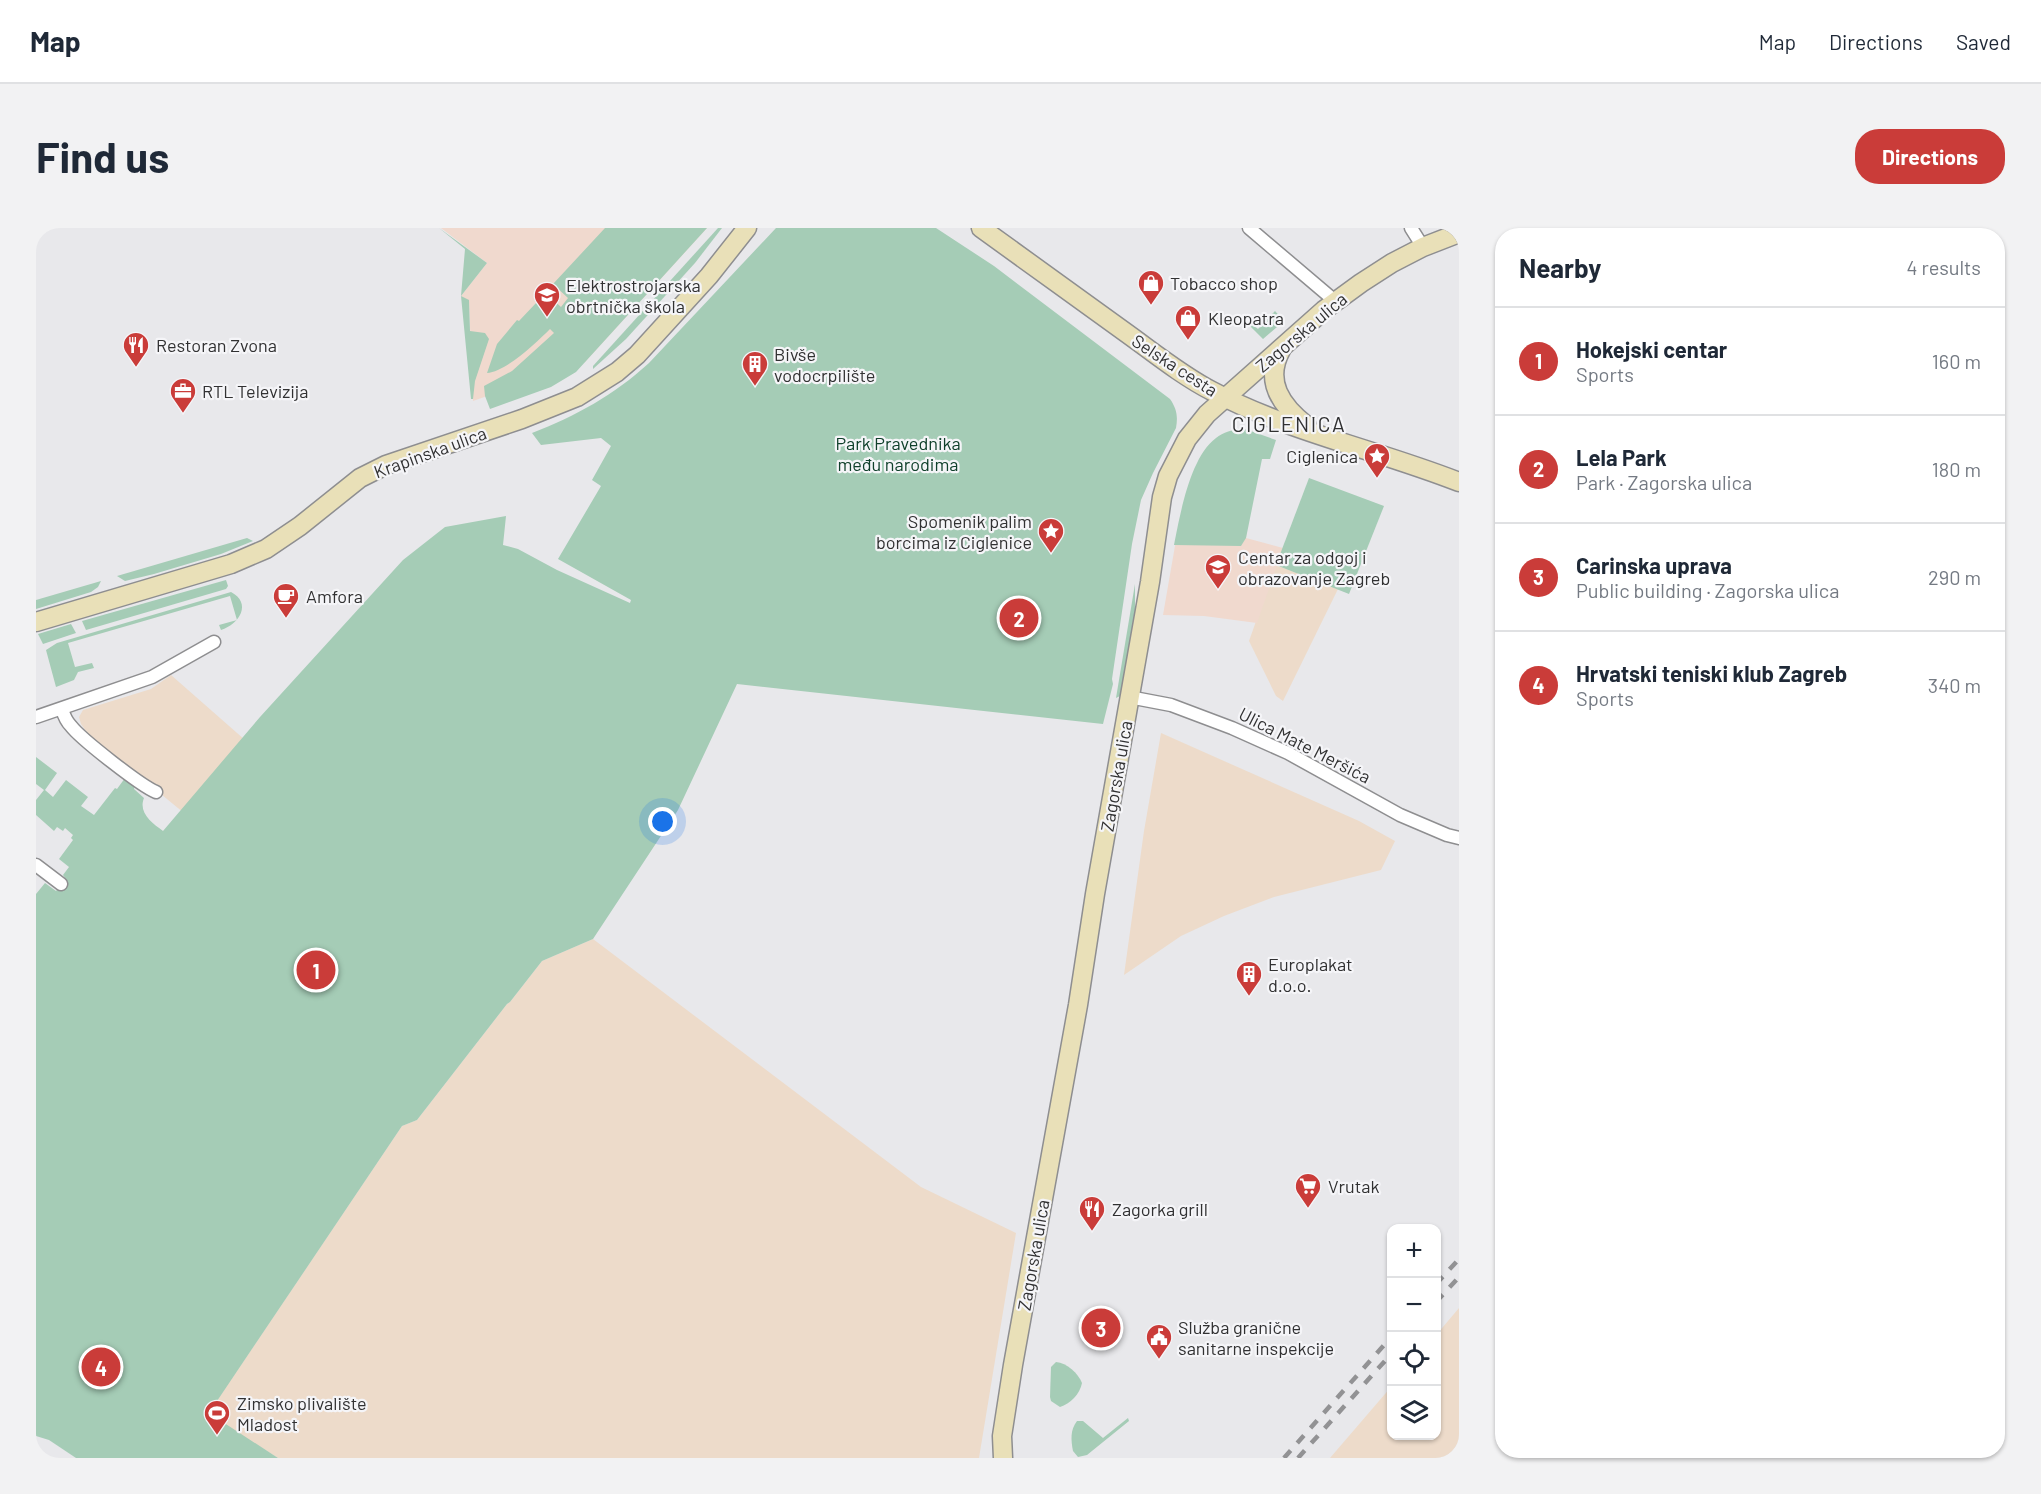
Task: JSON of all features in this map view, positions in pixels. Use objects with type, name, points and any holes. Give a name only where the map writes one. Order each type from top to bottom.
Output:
[{"type":"street","name":"Krapinska ulica","points":[[36,622],[231,564],[266,549],[300,526],[360,478],[406,458],[522,419],[577,397],[617,372],[638,355],[709,276],[747,228]]},
{"type":"street","name":"Selska cesta","points":[[981,228],[1202,385],[1315,433],[1428,470],[1459,483]]},
{"type":"street","points":[[1249,228],[1335,301]]},
{"type":"street","points":[[1411,228],[1423,247]]},
{"type":"street","name":"Zagorska ulica","points":[[1003,1458],[1002,1436],[1013,1365],[1078,1005],[1093,903],[1164,487],[1171,467],[1186,439],[1207,414],[1335,301],[1392,263],[1423,247],[1459,234]]},
{"type":"street","points":[[1283,346],[1275,364],[1274,375],[1277,391],[1290,411],[1315,433]]},
{"type":"street","points":[[36,717],[152,677],[214,642]]},
{"type":"street","name":"Ulica Mate Meršića","points":[[1129,697],[1171,705],[1232,728],[1288,753],[1400,815],[1447,836],[1459,838]]},
{"type":"street","points":[[62,709],[65,718],[77,733],[156,792]]},
{"type":"street","points":[[36,865],[61,884]]},
{"type":"shaded area","name":"Elektrostrojarska obrtnička škola","points":[[441,228],[707,228],[585,362],[473,401],[469,301],[461,296],[487,263]]},
{"type":"shaded area","name":"Centar za odgoj i obrazovanje Zagreb","points":[[1180,517],[1247,529],[1246,538],[1283,548],[1257,623],[1204,616],[1163,615]]},
{"type":"shaded area","points":[[1276,565],[1338,589],[1283,701],[1276,696],[1249,641]]},
{"type":"shaded area","points":[[171,675],[245,740],[184,813],[88,734],[79,717],[83,710],[151,689]]},
{"type":"shaded area","points":[[1161,733],[1359,821],[1395,841],[1381,870],[1274,897],[1224,916],[1181,936],[1124,975],[1144,831]]},
{"type":"shaded area","points":[[593,939],[921,1187],[1016,1233],[979,1458],[278,1458],[208,1414],[402,1126],[417,1120],[542,961]]},
{"type":"shaded area","points":[[1459,1308],[1459,1458],[1330,1458],[1387,1392],[1387,1440],[1441,1440],[1441,1329]]},
{"type":"green space","points":[[439,228],[487,263],[461,296],[465,249]]},
{"type":"green space","points":[[605,228],[707,228],[576,372],[551,387],[490,409],[484,386],[512,371],[554,333],[550,329],[512,362],[503,368],[487,373],[497,344],[517,320],[519,321],[536,303],[539,304],[547,294],[561,307],[568,298],[553,284]]},
{"type":"green space","points":[[718,228],[722,228],[695,263],[626,339],[593,369],[593,366]]},
{"type":"green space","name":"Park Pravednika među narodima","points":[[776,228],[936,228],[994,266],[1170,399],[1176,413],[1176,428],[1141,500],[1132,544],[1113,684],[1103,724],[737,684],[678,810],[593,939],[542,961],[417,1120],[402,1126],[209,1413],[278,1458],[76,1458],[49,1440],[36,1436],[36,894],[45,883],[56,891],[66,879],[63,875],[69,867],[59,859],[73,840],[71,838],[73,835],[65,828],[63,831],[57,827],[54,831],[36,815],[36,800],[44,790],[36,784],[36,757],[57,773],[45,790],[53,797],[66,780],[88,797],[81,806],[94,815],[125,778],[135,785],[134,789],[144,798],[144,813],[163,831],[260,717],[403,560],[445,527],[506,516],[503,545],[518,549],[557,570],[630,603],[631,600],[558,559],[601,486],[592,480],[611,446],[601,438],[541,445],[532,433],[594,404],[636,374]]},
{"type":"green space","points":[[461,296],[469,300],[470,331],[485,333],[489,339],[475,381],[473,399],[471,399]]},
{"type":"green space","points":[[1275,311],[1284,321],[1263,339],[1248,324],[1250,322],[1258,329]]},
{"type":"green space","points":[[1242,428],[1276,440],[1270,459],[1262,459],[1246,538],[1241,546],[1174,545],[1188,487],[1199,459],[1207,447],[1219,436]]},
{"type":"green space","points":[[1309,478],[1384,506],[1349,594],[1276,565]]},
{"type":"green space","points":[[247,538],[253,541],[221,554],[154,574],[125,581],[117,576]]},
{"type":"green space","points":[[226,580],[228,586],[226,589],[86,630],[82,621]]},
{"type":"green space","points":[[101,581],[98,587],[91,592],[36,609],[36,600]]},
{"type":"green space","points":[[1135,584],[1135,616],[1120,696],[1116,698]]},
{"type":"green space","points":[[231,592],[241,602],[241,613],[237,620],[230,596],[68,643],[75,667],[92,663],[94,668],[78,672],[74,680],[56,687],[46,650],[57,643]]},
{"type":"green space","points":[[236,620],[228,627],[221,630],[219,625]]},
{"type":"green space","points":[[71,624],[76,633],[43,644],[38,634]]},
{"type":"green space","points":[[1056,1362],[1072,1369],[1082,1383],[1074,1398],[1060,1407],[1051,1401],[1050,1397],[1051,1367]]},
{"type":"green space","points":[[1128,1418],[1129,1421],[1087,1455],[1078,1457],[1073,1451],[1072,1435],[1077,1421],[1083,1421],[1103,1438]]},
{"type":"railway","points":[[1441,1279],[1459,1259]]},
{"type":"railway","points":[[1441,1297],[1459,1277]]},
{"type":"railway","points":[[1284,1458],[1387,1342]]},
{"type":"railway","points":[[1298,1458],[1387,1359]]},
{"type":"place","name":"Tobacco shop","points":[[1151,306]]},
{"type":"place","name":"Elektrostrojarska obrtnička škola","points":[[547,318]]},
{"type":"place","name":"Kleopatra","points":[[1188,341]]},
{"type":"place","name":"Restoran Zvona","points":[[136,368]]},
{"type":"place","name":"Bivše vodocrpilište","points":[[755,387]]},
{"type":"place","name":"RTL Televizija","points":[[183,414]]},
{"type":"place","name":"Ciglenica","points":[[1377,479]]},
{"type":"place","name":"Spomenik palim borcima iz Ciglenice","points":[[1051,554]]},
{"type":"place","name":"Centar za odgoj i obrazovanje Zagreb","points":[[1218,590]]},
{"type":"place","name":"Lela Park","points":[[1019,618]]},
{"type":"place","name":"Amfora","points":[[286,619]]},
{"type":"place","name":"Hokejski centar","points":[[316,970]]},
{"type":"place","name":"Europlakat d.o.o.","points":[[1249,997]]},
{"type":"place","name":"Vrutak","points":[[1308,1209]]},
{"type":"place","name":"Zagorka grill","points":[[1092,1232]]},
{"type":"place","name":"Carinska uprava","points":[[1101,1328]]},
{"type":"place","name":"Služba granične sanitarne inspekcije","points":[[1159,1360]]},
{"type":"place","name":"Hrvatski teniski klub Zagreb","points":[[101,1367]]},
{"type":"place","name":"Zimsko plivalište Mladost","points":[[217,1436]]},
{"type":"district","name":"CIGLENICA","points":[[1289,423]]}]
